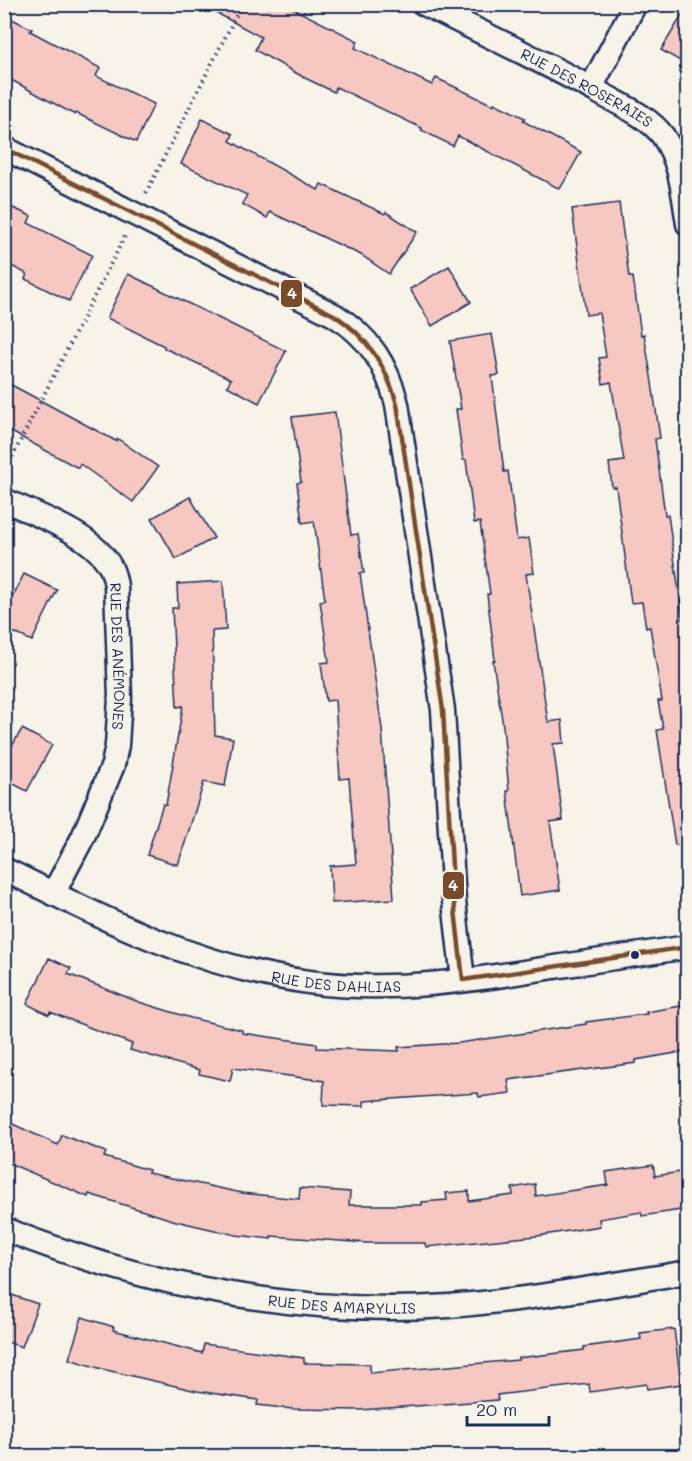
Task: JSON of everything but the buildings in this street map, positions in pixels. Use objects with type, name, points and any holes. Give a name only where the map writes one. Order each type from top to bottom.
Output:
[{"type":"street","name":"RUE DES ROSERAIES","points":[[424,4],[637,113],[662,134],[677,165],[687,224]]},
{"type":"street","points":[[591,88],[635,4]]},
{"type":"street","points":[[4,148],[334,315],[359,332],[380,358],[393,387],[397,404],[440,685],[446,736],[455,918],[463,980]]},
{"type":"street","name":"RUE DES ANÉMONES","points":[[4,500],[94,546],[112,570],[116,586],[120,698],[117,745],[113,765],[83,837],[53,894]]},
{"type":"street","name":"RUE DES DAHLIAS","points":[[4,869],[166,946],[262,974],[312,982],[406,986],[463,980],[687,946]]},
{"type":"street","name":"RUE DES AMARYLLIS","points":[[4,1229],[77,1256],[154,1278],[248,1296],[345,1306],[413,1307],[479,1304],[687,1272]]},
{"type":"path","points":[[145,196],[242,4]]},
{"type":"path","points":[[4,473],[127,231]]},
{"type":"transit line","name":"4","points":[[4,148],[334,315],[357,333],[381,365],[397,404],[443,710],[454,901],[463,980],[688,947]]}]
